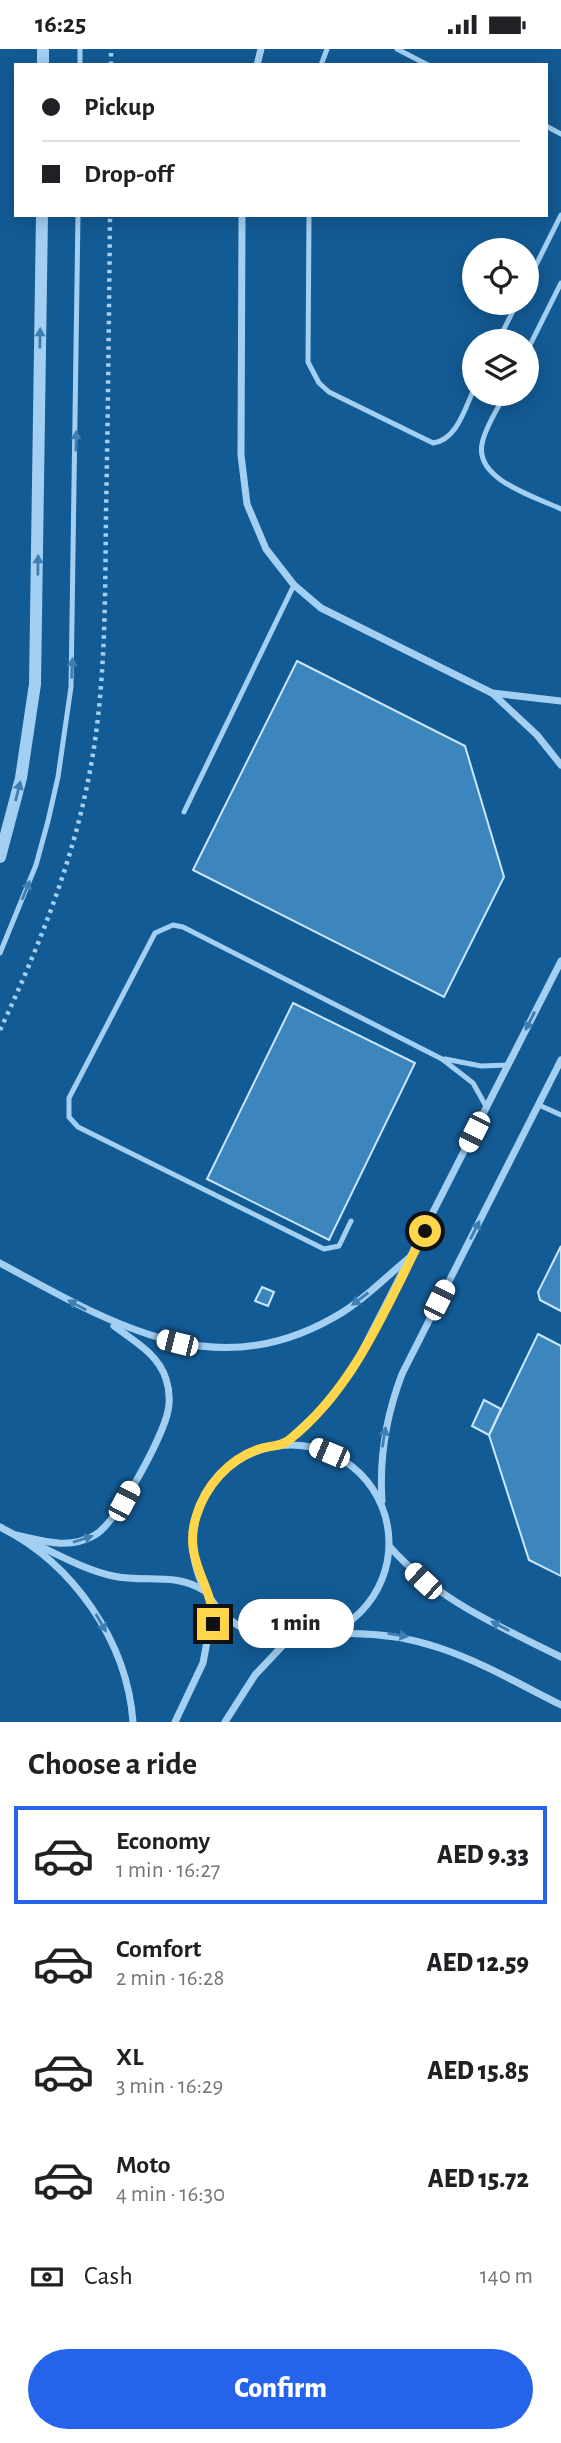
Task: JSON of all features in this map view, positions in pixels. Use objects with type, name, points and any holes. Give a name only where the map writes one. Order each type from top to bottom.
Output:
[{"type":"street","points":[[0,857],[21,778],[35,684],[42,217]]},
{"type":"street","points":[[243,217],[243,480],[255,527],[266,549],[294,585],[337,617],[492,693],[537,735],[561,765]]},
{"type":"street","points":[[492,693],[561,701]]},
{"type":"street","points":[[284,1444],[315,1418],[341,1387],[412,1255],[561,961]]},
{"type":"street","points":[[382,1505],[366,1478],[343,1459],[314,1447],[284,1444],[260,1448],[237,1459],[219,1475],[204,1496],[195,1519],[193,1544],[196,1568],[205,1591],[234,1624],[259,1636],[286,1642],[309,1640],[330,1634],[349,1623],[372,1599],[386,1570],[390,1548],[382,1505],[384,1438],[402,1374],[561,1060]]},
{"type":"street","points":[[0,1263],[106,1320],[153,1337],[202,1347],[251,1345],[276,1341],[299,1333],[344,1311],[412,1255]]},
{"type":"street","points":[[16,1535],[66,1544],[95,1535],[117,1515],[163,1427],[169,1395],[159,1364],[148,1352],[106,1320]]},
{"type":"street","points":[[0,1527],[102,1574],[128,1579],[181,1580],[205,1591]]},
{"type":"street","points":[[16,1535],[66,1577],[98,1617],[121,1663],[133,1722]]},
{"type":"street","points":[[390,1548],[441,1595],[561,1657]]},
{"type":"street","points":[[175,1722],[203,1663],[214,1604]]},
{"type":"street","points":[[330,1634],[385,1633],[426,1642],[464,1656],[561,1705]]},
{"type":"street","points":[[225,1722],[255,1675],[286,1642]]},
{"type":"lane","points":[[397,49],[424,63]]},
{"type":"lane","points":[[539,259],[561,215]]},
{"type":"lane","points":[[0,953],[36,866],[58,777],[71,687],[78,217]]},
{"type":"lane","points":[[309,217],[308,362],[319,383],[329,392],[433,443],[446,440],[466,406]]},
{"type":"lane","points":[[538,329],[561,283]]},
{"type":"lane","points":[[500,406],[482,440],[481,452],[485,466],[495,476],[561,509]]},
{"type":"lane","points":[[184,812],[294,585]]},
{"type":"lane","points":[[351,1221],[339,1246],[324,1249],[73,1123],[67,1104],[149,940],[164,927],[183,927],[442,1059],[473,1083],[487,1108]]},
{"type":"lane","points":[[442,1059],[481,1066],[508,1065]]},
{"type":"lane","points":[[539,1105],[561,1115]]},
{"type":"building","points":[[297,661],[465,746],[504,877],[444,997],[193,870]]},
{"type":"building","points":[[293,1003],[415,1063],[329,1240],[207,1179]]},
{"type":"building","points":[[561,1246],[561,1311],[540,1300],[538,1292]]},
{"type":"building","points":[[262,1287],[274,1292],[268,1306],[255,1301]]},
{"type":"building","points":[[538,1334],[561,1346],[561,1576],[529,1560],[489,1435]]},
{"type":"building","points":[[484,1400],[501,1409],[489,1435],[472,1426]]},
{"type":"route","points":[[213,1624],[214,1604],[205,1591],[196,1568],[193,1544],[195,1519],[204,1496],[219,1475],[237,1459],[260,1448],[284,1444],[315,1418],[328,1403],[352,1371],[425,1231]]}]
